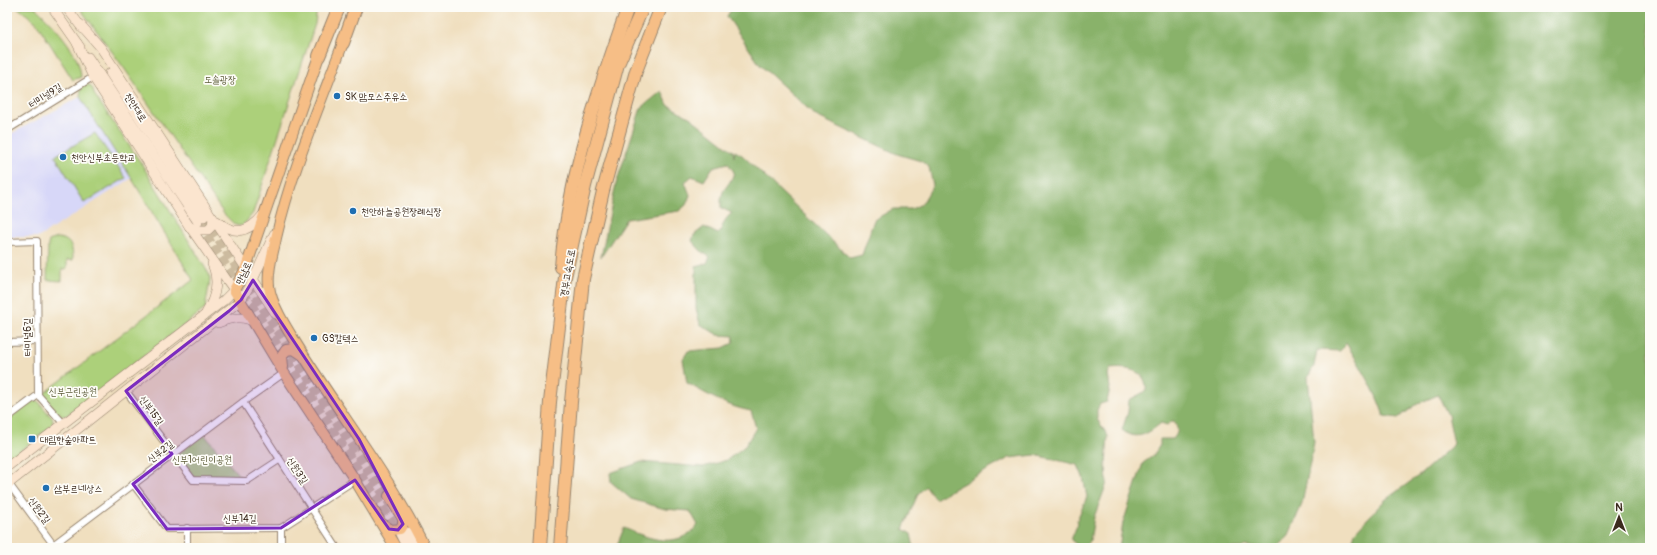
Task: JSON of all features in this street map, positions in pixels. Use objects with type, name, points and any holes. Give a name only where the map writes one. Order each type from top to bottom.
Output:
[{"type":"highway","points":[[319,56],[331,7]]},
{"type":"highway","points":[[319,56],[336,7]]},
{"type":"highway","name":"만남로","points":[[319,56],[339,7]]},
{"type":"highway","name":"만남로","points":[[343,43],[352,7]]},
{"type":"highway","points":[[343,43],[356,7]]},
{"type":"highway","points":[[550,402],[562,247],[576,177],[592,112],[628,7]]},
{"type":"highway","name":"경부고속도로","points":[[540,548],[550,402],[565,277],[585,186],[618,64],[643,7]]},
{"type":"highway","name":"경부고속도로","points":[[560,548],[571,402],[583,279],[603,191],[636,71],[661,7]]},
{"type":"main road","name":"천안대로","points":[[52,7],[205,219]]},
{"type":"main road","points":[[66,7],[101,48],[205,219],[253,280],[297,344],[404,507],[425,548]]},
{"type":"main road","points":[[77,43],[93,77],[188,225],[256,323],[284,373],[384,525],[396,548]]},
{"type":"main road","name":"만남로","points":[[8,484],[241,300],[253,280],[280,223],[292,182],[343,43]]},
{"type":"main road","name":"만남로","points":[[7,467],[204,315],[234,290],[245,270],[267,210],[319,56]]},
{"type":"main road","points":[[205,219],[229,229],[242,231],[254,225],[267,210]]},
{"type":"main road","points":[[188,225],[197,230],[208,230],[212,226],[205,219]]},
{"type":"main road","points":[[280,223],[268,270],[269,287],[272,298],[297,344]]},
{"type":"main road","points":[[204,315],[214,296],[216,279],[214,268],[206,250]]},
{"type":"main road","points":[[210,326],[235,318],[248,319],[256,323]]},
{"type":"main road","points":[[284,373],[281,361],[284,352],[294,349],[305,357]]},
{"type":"main road","points":[[359,439],[403,522],[402,526],[398,530],[391,530],[384,525]]},
{"type":"main road","points":[[406,548],[404,533],[416,548]]},
{"type":"street","name":"터미널9길","points":[[7,130],[93,77]]},
{"type":"street","name":"터미널6길","points":[[7,242],[37,240],[38,395]]},
{"type":"street","points":[[7,342],[37,341]]},
{"type":"street","name":"신부2길","points":[[53,547],[172,454],[284,373]]},
{"type":"street","name":"신부15길","points":[[126,391],[193,480],[247,481],[279,460]]},
{"type":"street","points":[[7,406],[10,416],[38,395],[63,423]]},
{"type":"street","name":"신원3길","points":[[243,402],[337,548]]},
{"type":"street","points":[[281,548],[281,528],[355,480]]},
{"type":"street","name":"신원2길","points":[[8,484],[53,547]]},
{"type":"street","name":"신부14길","points":[[133,484],[167,529],[281,528]]},
{"type":"street","points":[[187,528],[187,548]]},
{"type":"highlighted area","points":[[253,280],[359,439],[403,524],[398,530],[389,529],[355,480],[281,528],[167,529],[133,484],[172,454],[126,391],[229,311],[241,300]]},
{"type":"shaded area","name":"천안신부초등학교","points":[[80,97],[132,178],[39,237],[11,237],[7,235],[7,136]]},
{"type":"green space","points":[[17,7],[35,7],[49,21],[64,39],[76,57],[81,77],[73,80],[36,22]]},
{"type":"green space","name":"도솔광장","points":[[79,7],[317,7],[315,24],[253,213],[241,226],[235,225],[224,214],[124,68]]},
{"type":"green space","points":[[733,7],[1650,7],[1650,548],[1351,548],[1355,532],[1385,500],[1421,474],[1454,444],[1448,415],[1438,395],[1419,403],[1398,418],[1384,416],[1372,387],[1346,343],[1340,351],[1317,350],[1314,366],[1308,377],[1314,442],[1302,504],[1288,537],[1275,548],[1245,546],[1241,548],[1119,548],[1123,523],[1143,463],[1153,456],[1160,445],[1160,439],[1173,439],[1177,430],[1174,421],[1172,421],[1167,425],[1161,423],[1147,433],[1138,436],[1127,434],[1122,430],[1128,412],[1129,400],[1146,391],[1146,384],[1144,378],[1135,371],[1110,369],[1108,374],[1110,388],[1107,402],[1100,404],[1097,410],[1097,419],[1108,436],[1106,466],[1107,483],[1094,517],[1090,541],[1085,547],[1081,548],[1071,540],[1078,523],[1077,520],[1087,497],[1083,477],[1078,465],[1035,455],[1009,458],[935,499],[926,486],[918,494],[903,529],[911,534],[914,548],[616,548],[624,528],[643,536],[663,540],[672,540],[682,538],[698,525],[690,511],[665,509],[631,499],[611,482],[610,473],[641,462],[703,467],[727,460],[745,446],[756,428],[751,411],[726,404],[687,383],[683,359],[688,351],[723,348],[733,343],[734,336],[718,335],[700,324],[696,308],[696,266],[707,263],[710,257],[702,252],[692,241],[694,235],[704,227],[718,234],[726,219],[732,213],[721,208],[723,191],[730,182],[734,172],[728,163],[713,167],[704,181],[692,176],[685,182],[690,195],[686,205],[679,211],[626,219],[601,257],[616,184],[641,108],[662,91],[668,105],[691,118],[733,151],[734,157],[735,151],[742,155],[850,258],[862,255],[874,220],[893,209],[911,209],[922,204],[933,185],[929,167],[921,161],[897,154],[816,116],[760,65],[727,16]]},
{"type":"green space","name":"신부근린공원","points":[[85,84],[89,85],[93,89],[94,94],[141,163],[209,274],[210,280],[205,309],[66,416],[59,416],[43,398],[43,394],[193,280],[80,97],[81,89]]},
{"type":"green space","points":[[95,133],[126,178],[84,203],[55,156]]},
{"type":"green space","points":[[57,238],[68,242],[72,248],[73,260],[67,260],[67,269],[62,269],[62,281],[47,280],[48,245],[49,241]]},
{"type":"green space","name":"신부근린공원","points":[[33,400],[38,401],[53,419],[52,426],[7,461],[7,420]]},
{"type":"green space","name":"신부1어린이공원","points":[[203,433],[241,478],[194,478],[176,456]]},
{"type":"tunnel","points":[[204,217],[391,506]]},
{"type":"tunnel","points":[[199,224],[400,534]]},
{"type":"place","name":"SK 맘모스주유소","points":[[337,96]]},
{"type":"place","name":"천안신부초등학교","points":[[63,157]]},
{"type":"place","name":"천안하늘공원장례식장","points":[[353,211]]},
{"type":"place","name":"GS칼텍스","points":[[314,338]]},
{"type":"place","name":"대림한숲아파트","points":[[32,439]]},
{"type":"place","name":"삼부르네상스","points":[[46,488]]}]
